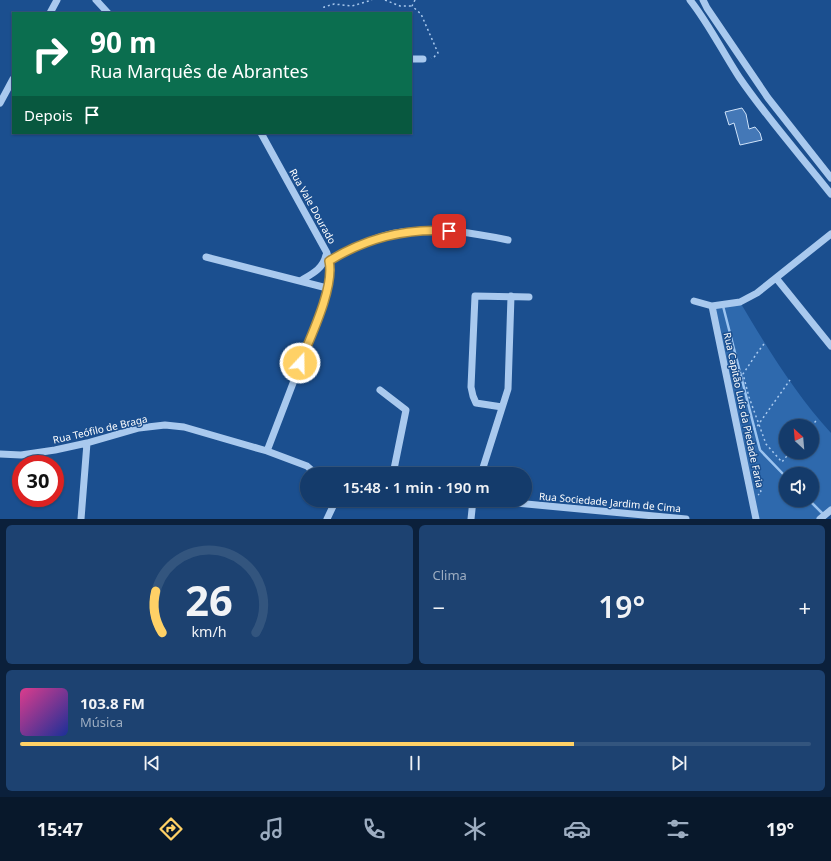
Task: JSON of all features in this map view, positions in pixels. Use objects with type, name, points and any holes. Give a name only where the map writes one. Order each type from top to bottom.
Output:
[{"type":"street","points":[[51,12],[57,0]]},
{"type":"street","points":[[96,0],[107,12]]},
{"type":"street","points":[[690,0],[701,13],[739,76],[765,112],[831,194]]},
{"type":"street","points":[[703,0],[768,98],[831,178]]},
{"type":"street","points":[[412,59],[423,59]]},
{"type":"street","points":[[0,103],[12,81]]},
{"type":"street","name":"Rua Vale Dourado","points":[[262,134],[327,253],[331,270],[323,305],[267,451]]},
{"type":"street","points":[[329,261],[346,251],[402,232],[437,230],[473,233],[508,240]]},
{"type":"street","points":[[694,300],[712,306],[740,302],[757,293],[831,234]]},
{"type":"street","points":[[300,281],[318,271],[324,263],[327,253]]},
{"type":"street","points":[[206,257],[327,288]]},
{"type":"street","points":[[776,278],[831,346]]},
{"type":"street","points":[[502,408],[476,403],[473,396],[471,387],[474,296],[529,297]]},
{"type":"street","points":[[483,467],[508,388],[511,296]]},
{"type":"street","name":"Rua Capitão Luís da Piedade Faria","points":[[712,306],[756,519]]},
{"type":"street","points":[[380,390],[406,410],[394,467]]},
{"type":"street","name":"Rua Teófilo de Braga","points":[[0,454],[21,456],[87,443],[139,428],[165,425],[184,428],[267,451],[308,467]]},
{"type":"street","points":[[81,519],[87,443]]},
{"type":"street","name":"Rua Sociedade Jardim de Cima","points":[[532,505],[686,519]]},
{"type":"street","points":[[327,519],[333,507]]},
{"type":"street","points":[[471,519],[472,507]]},
{"type":"street","points":[[820,519],[831,510]]},
{"type":"path","points":[[324,12],[324,7],[334,4],[352,6],[372,0]]},
{"type":"path","points":[[385,0],[400,6],[412,6],[421,14],[438,53],[434,57],[423,59]]},
{"type":"path","points":[[412,6],[415,0]]},
{"type":"path","points":[[764,344],[743,374],[758,425],[766,444],[779,459]]},
{"type":"path","points":[[751,497],[761,493],[751,431],[758,425],[790,380]]},
{"type":"shaded area","points":[[740,302],[771,353],[819,419],[779,419],[779,459],[819,459],[819,419],[831,433],[831,509],[820,519],[756,519],[712,306]]},
{"type":"building","points":[[742,108],[746,114],[749,129],[755,127],[760,133],[762,140],[740,145],[734,123],[729,125],[725,112]]},
{"type":"waterway","points":[[723,306],[760,450],[779,470]]},
{"type":"waterway","points":[[816,507],[822,513]]},
{"type":"route","points":[[300,363],[323,305],[331,270],[329,261],[346,251],[402,232],[437,230],[449,231]]}]
